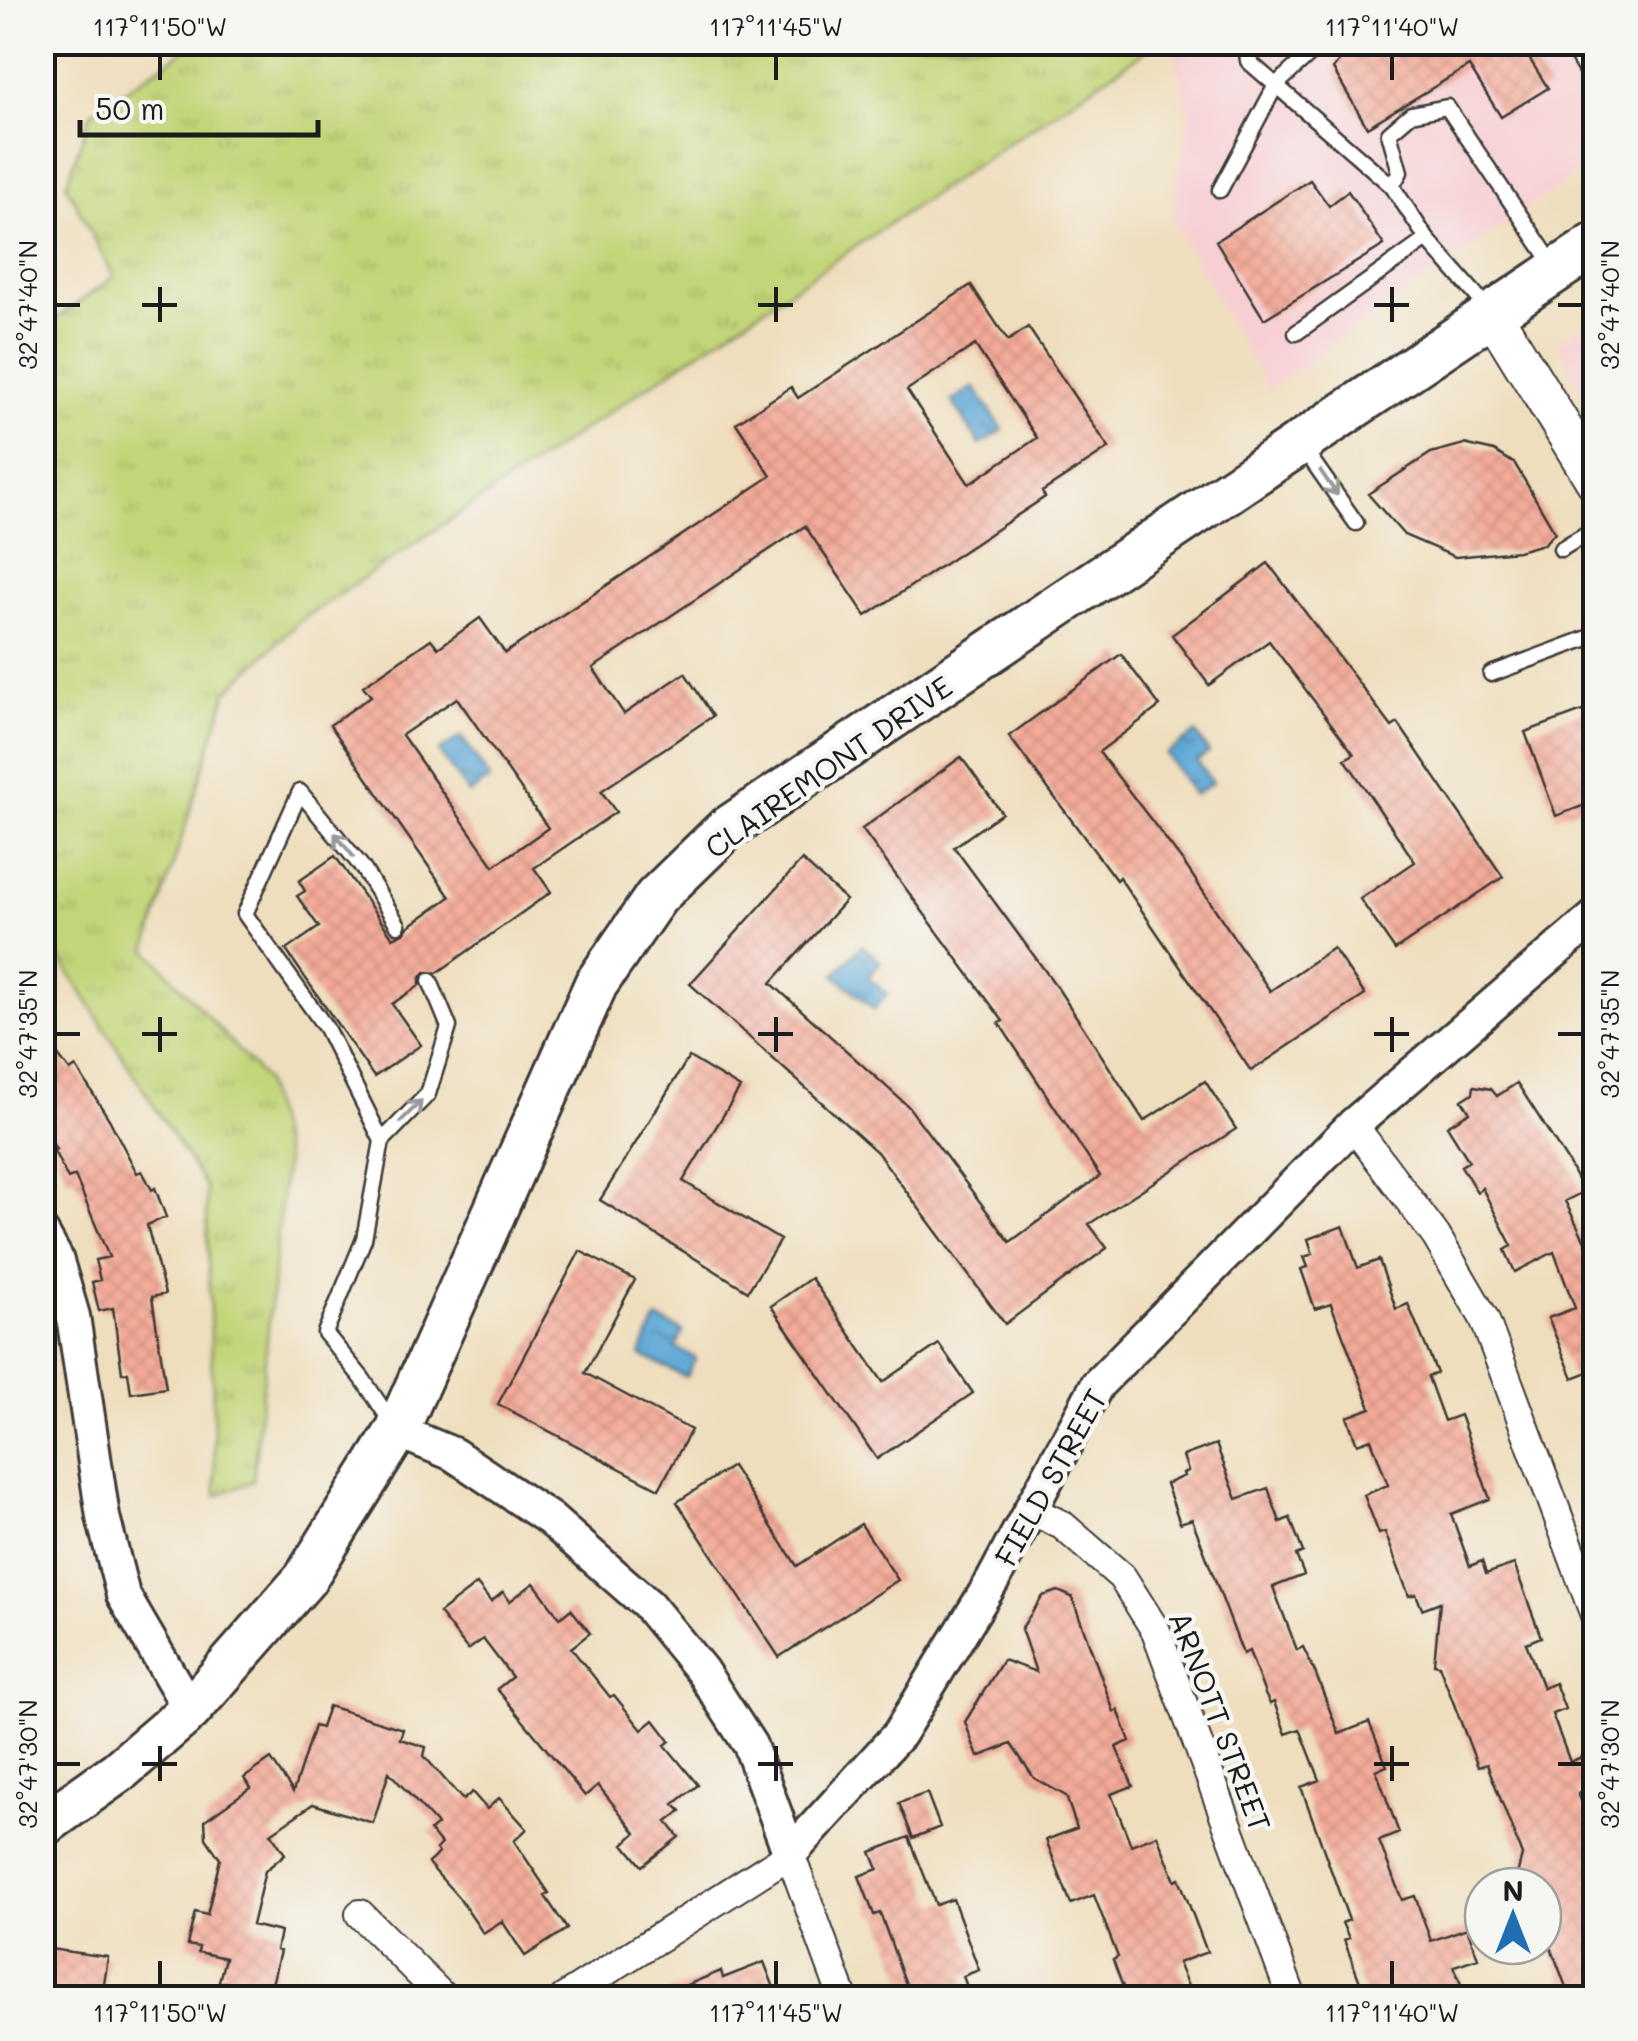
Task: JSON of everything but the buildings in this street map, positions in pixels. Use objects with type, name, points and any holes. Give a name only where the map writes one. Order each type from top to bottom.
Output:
[{"type":"main road","name":"CLAIREMONT DRIVE","points":[[42,1826],[119,1771],[190,1710],[305,1579],[397,1431],[596,984],[656,897],[725,830],[1596,244]]},
{"type":"main road","points":[[1493,315],[1596,482]]},
{"type":"street","name":"FIELD STREET","points":[[564,1998],[790,1854],[899,1734],[993,1580],[1098,1386],[1353,1126],[1596,916]]},
{"type":"street","points":[[1353,1126],[1436,1236],[1484,1318],[1596,1618]]},
{"type":"street","points":[[42,1233],[56,1258],[73,1316],[103,1517],[124,1595],[190,1710]]},
{"type":"street","points":[[397,1431],[452,1454],[550,1519],[648,1605],[702,1671],[750,1745],[844,1998]]},
{"type":"street","name":"ARNOTT STREET","points":[[1030,1510],[1062,1525],[1122,1576],[1156,1630],[1292,1998]]},
{"type":"street","points":[[360,1914],[444,1998]]},
{"type":"lane","points":[[1246,42],[1248,61],[1392,186],[1426,238],[1493,315]]},
{"type":"lane","points":[[1220,190],[1276,85],[1322,42]]},
{"type":"lane","points":[[1569,42],[1596,88]]},
{"type":"lane","points":[[1392,186],[1400,172],[1389,133],[1410,114],[1447,107],[1557,271]]},
{"type":"lane","points":[[1296,333],[1426,238]]},
{"type":"lane","points":[[1301,444],[1356,523]]},
{"type":"lane","points":[[1560,550],[1596,528]]},
{"type":"lane","points":[[1491,674],[1596,635]]},
{"type":"lane","points":[[382,1141],[326,1028],[246,914],[300,792],[362,867],[398,926]]},
{"type":"lane","points":[[397,1431],[362,1378],[325,1334],[364,1240],[382,1141],[428,1094],[449,1027],[430,981]]},
{"type":"shaded area","points":[[1171,43],[1595,43],[1595,161],[1268,390],[1172,220],[1189,116]]},
{"type":"shaded area","points":[[1595,316],[1595,423],[1558,343]]},
{"type":"green space","points":[[195,43],[1157,43],[297,623],[227,692],[147,949],[264,1079],[285,1159],[253,1481],[216,1496],[206,1188],[43,931],[43,328],[114,277],[66,185],[91,113]]},
{"type":"water","points":[[974,387],[1003,430],[980,445],[952,401]]},
{"type":"water","points":[[1196,733],[1209,753],[1197,761],[1212,783],[1194,795],[1166,754]]},
{"type":"water","points":[[461,736],[490,779],[469,794],[439,752]]},
{"type":"water","points":[[862,945],[881,962],[868,977],[887,994],[874,1009],[835,975]]},
{"type":"water","points":[[657,1319],[683,1331],[676,1348],[696,1358],[686,1377],[640,1355]]}]
